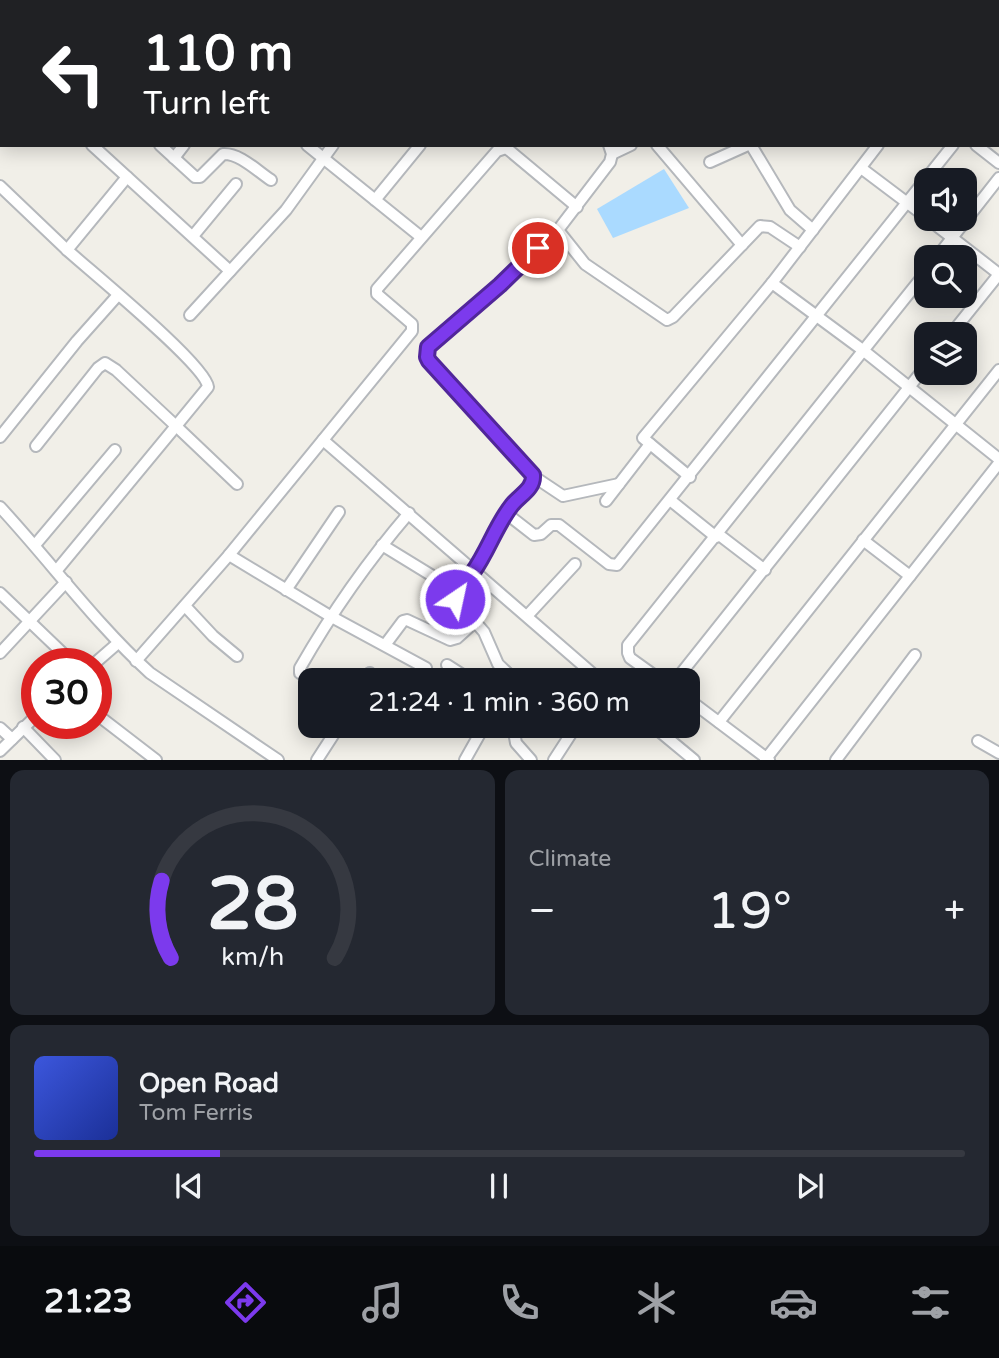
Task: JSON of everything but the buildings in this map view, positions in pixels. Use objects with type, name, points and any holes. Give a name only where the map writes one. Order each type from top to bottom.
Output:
[{"type":"street","points":[[94,147],[230,271]]},
{"type":"street","points":[[162,147],[197,177],[223,154],[228,153],[271,180]]},
{"type":"street","points":[[174,158],[182,147]]},
{"type":"street","points":[[309,147],[421,237]]},
{"type":"street","points":[[190,315],[286,210],[331,147]]},
{"type":"street","points":[[375,200],[418,147]]},
{"type":"street","points":[[659,147],[742,245]]},
{"type":"street","points":[[710,162],[744,147]]},
{"type":"street","points":[[750,147],[785,202],[813,230]]},
{"type":"street","points":[[690,477],[643,438],[772,283],[877,147]]},
{"type":"street","points":[[507,514],[534,535],[541,534],[551,525],[559,525],[614,566],[621,562],[951,147]]},
{"type":"street","points":[[978,147],[999,163]]},
{"type":"street","points":[[136,661],[229,555],[414,328],[377,292],[421,237],[501,148],[510,151],[577,207]]},
{"type":"street","points":[[502,668],[484,632],[457,601],[457,592],[475,570],[512,505],[529,488],[533,475],[429,361],[428,347],[558,230],[611,162],[611,149]]},
{"type":"street","points":[[861,168],[914,209]]},
{"type":"street","points":[[67,250],[127,177]]},
{"type":"street","points":[[947,245],[999,178]]},
{"type":"street","points":[[193,236],[236,184]]},
{"type":"street","points":[[1,188],[207,379],[208,387],[57,570]]},
{"type":"street","points":[[558,230],[585,264],[667,320],[673,317],[760,226],[765,226],[800,247]]},
{"type":"street","points":[[945,231],[999,274],[961,322]]},
{"type":"street","points":[[700,708],[767,759],[999,461],[864,351],[772,283]]},
{"type":"street","points":[[644,668],[631,658],[628,645],[914,287]]},
{"type":"street","points":[[0,437],[77,341],[118,295]]},
{"type":"street","points":[[36,446],[98,368],[105,363],[117,370],[237,484]]},
{"type":"street","points":[[719,722],[999,370]]},
{"type":"street","points":[[686,668],[914,381]]},
{"type":"street","points":[[323,440],[586,668]]},
{"type":"street","points":[[606,501],[650,444]]},
{"type":"street","points":[[35,545],[115,450]]},
{"type":"street","points":[[533,479],[564,496],[619,484]]},
{"type":"street","points":[[670,500],[765,570]]},
{"type":"street","points":[[0,507],[136,661],[278,760]]},
{"type":"street","points":[[286,590],[339,512]]},
{"type":"street","points":[[300,668],[330,615],[409,513]]},
{"type":"street","points":[[0,524],[8,516]]},
{"type":"street","points":[[863,540],[910,576]]},
{"type":"street","points":[[382,545],[457,592]]},
{"type":"street","points":[[229,555],[426,668]]},
{"type":"street","points":[[527,616],[575,564]]},
{"type":"street","points":[[0,653],[66,582]]},
{"type":"street","points":[[0,593],[57,648]]},
{"type":"street","points":[[184,606],[237,656]]},
{"type":"street","points":[[385,645],[399,624],[407,620],[450,640],[457,639],[475,621]]},
{"type":"street","points":[[112,648],[118,643]]},
{"type":"street","points":[[836,760],[915,655]]},
{"type":"street","points":[[447,665],[452,668]]},
{"type":"street","points":[[112,726],[156,760]]},
{"type":"street","points":[[0,728],[12,738]]},
{"type":"street","points":[[0,751],[21,729]]},
{"type":"street","points":[[317,760],[331,738]]},
{"type":"street","points":[[465,760],[477,738]]},
{"type":"street","points":[[515,738],[516,743],[531,760]]},
{"type":"street","points":[[554,760],[568,738]]},
{"type":"street","points":[[667,738],[694,760]]},
{"type":"street","points":[[35,739],[55,760]]},
{"type":"street","points":[[978,741],[999,753]]},
{"type":"water","points":[[664,169],[689,208],[613,238],[597,209]]},
{"type":"route","points":[[455,599],[512,505],[529,488],[533,475],[429,361],[428,347],[538,248]]}]
